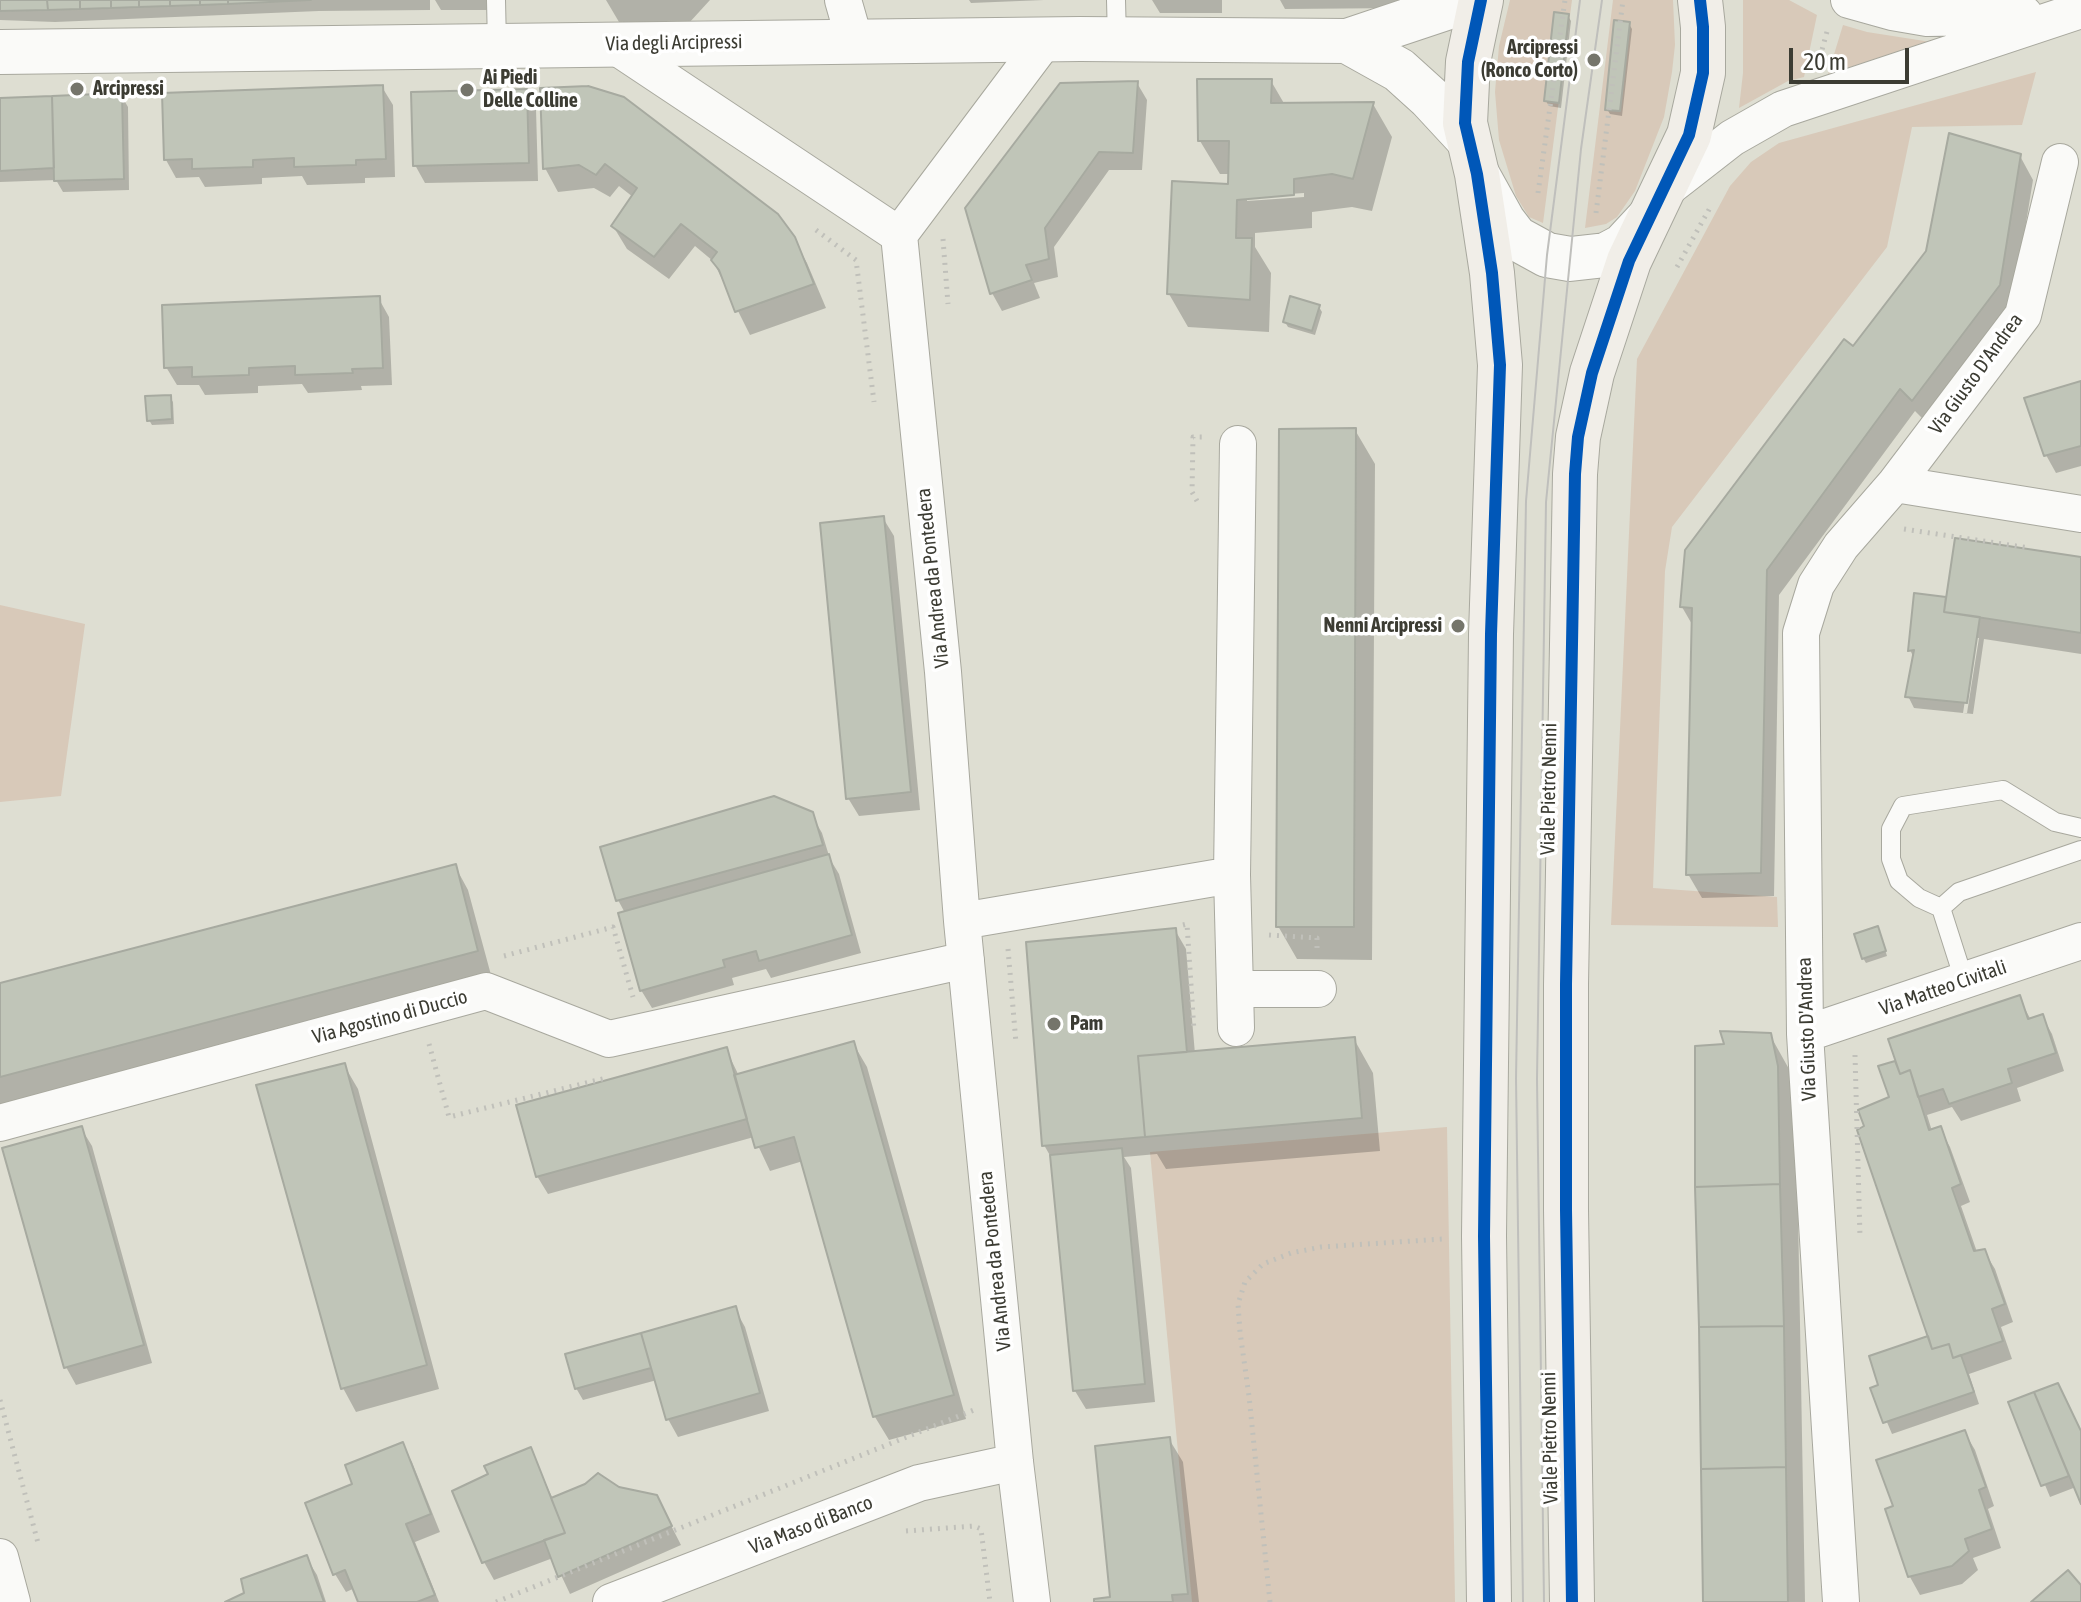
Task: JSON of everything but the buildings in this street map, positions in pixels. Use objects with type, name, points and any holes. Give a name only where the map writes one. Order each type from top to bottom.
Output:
[{"type":"main road","name":"Viale Pietro Nenni","points":[[1481,0],[1466,82],[1472,156],[1496,307],[1500,389],[1491,634],[1484,1236],[1489,1602]]},
{"type":"main road","name":"Viale Pietro Nenni","points":[[1572,1602],[1566,984],[1573,501],[1578,437],[1592,373],[1629,261],[1689,135],[1700,87],[1704,44],[1700,0]]},
{"type":"street","points":[[843,0],[855,42]]},
{"type":"street","name":"Via degli Arcipressi","points":[[0,52],[1046,39],[1116,20],[1347,41],[1470,0]]},
{"type":"street","points":[[1656,204],[1732,138],[1783,109],[2081,8]]},
{"type":"street","points":[[1840,10],[1945,19],[2081,8]]},
{"type":"street","points":[[612,44],[899,235],[1046,39]]},
{"type":"street","name":"Via degli Arcipressi","points":[[1347,41],[1399,70],[1430,98],[1472,156]]},
{"type":"street","name":"Viale Pietro Nenni","points":[[1472,156],[1510,230],[1523,244],[1547,255],[1570,259],[1606,255],[1623,246],[1656,204]]},
{"type":"street","name":"Via Giusto D'Andrea","points":[[1841,1602],[1805,1034],[1801,633],[1816,585],[1841,546],[1895,484],[2023,315],[2060,162]]},
{"type":"street","name":"Via Andrea da Pontedera","points":[[899,235],[943,672],[962,921],[1015,1462],[1032,1602]]},
{"type":"street","points":[[1236,1028],[1232,875],[1238,444]]},
{"type":"street","points":[[1895,484],[2081,514]]},
{"type":"street","points":[[962,921],[1232,875]]},
{"type":"street","name":"Via Matteo Civitali","points":[[1805,1034],[2081,941]]},
{"type":"street","name":"Via Agostino di Duccio","points":[[0,1123],[486,991],[609,1039],[966,960]]},
{"type":"street","points":[[1235,989],[1318,989]]},
{"type":"street","name":"Via Maso di Banco","points":[[611,1602],[919,1483],[1015,1462]]},
{"type":"street","points":[[0,1557],[12,1602]]},
{"type":"lane","points":[[496,0],[497,45]]},
{"type":"lane","points":[[1964,980],[1941,908],[1919,898],[1899,881],[1891,859],[1891,829],[1903,806],[2003,790],[2055,822],[2081,828]]},
{"type":"lane","points":[[1941,908],[1959,892],[2081,850]]},
{"type":"path","points":[[1539,180],[1565,0]]},
{"type":"path","points":[[1599,188],[1623,0]]},
{"type":"path","points":[[1818,63],[1840,10]]},
{"type":"path","points":[[1674,271],[1713,201]]},
{"type":"path","points":[[806,222],[856,260]]},
{"type":"path","points":[[943,225],[948,311]]},
{"type":"path","points":[[1902,529],[2036,549]]},
{"type":"path","points":[[1172,925],[1187,924],[1194,1031]]},
{"type":"path","points":[[1007,936],[1016,1044]]},
{"type":"path","points":[[429,1043],[449,1117],[617,1075]]},
{"type":"path","points":[[1855,1046],[1860,1243]]},
{"type":"path","points":[[1270,1602],[1240,1332],[1238,1304],[1245,1282],[1263,1264],[1291,1253],[1321,1247],[1484,1236]]},
{"type":"path","points":[[496,1602],[975,1410],[973,1395]]},
{"type":"path","points":[[0,1400],[38,1544]]},
{"type":"path","points":[[981,1529],[990,1602]]},
{"type":"shaded area","points":[[1510,0],[1572,0],[1543,223],[1529,217],[1516,196],[1499,140],[1495,92],[1499,46]]},
{"type":"shaded area","points":[[1613,0],[1673,0],[1675,45],[1672,72],[1664,117],[1635,191],[1617,217],[1606,224],[1585,228]]},
{"type":"shaded area","points":[[1743,0],[1789,0],[1817,15],[1804,77],[1788,81],[1739,108],[1743,73]]},
{"type":"shaded area","points":[[1843,25],[1867,32],[1931,42],[1828,74]]},
{"type":"shaded area","points":[[2036,72],[2022,125],[1912,127],[1887,247],[1672,527],[1665,571],[1653,888],[1777,897],[1778,927],[1611,925],[1637,359],[1730,186],[1751,162],[1779,143]]},
{"type":"shaded area","points":[[0,605],[85,624],[61,796],[0,802]]},
{"type":"shaded area","points":[[1447,1127],[1455,1602],[1192,1602],[1150,1152]]},
{"type":"tram line","points":[[1523,1602],[1516,1078],[1526,501],[1547,255],[1580,0]]},
{"type":"tram line","points":[[1544,1602],[1537,1079],[1546,502],[1581,149],[1602,0]]},
{"type":"cycle path","points":[[1481,0],[1468,62],[1465,123],[1477,174],[1492,273],[1500,365],[1491,634],[1484,1236],[1489,1602]]},
{"type":"cycle path","points":[[1572,1602],[1566,984],[1575,474],[1578,437],[1592,373],[1629,261],[1689,135],[1703,73],[1700,0]]},
{"type":"place","name":"Arcipressi (Ronco Corto)","points":[[1594,60]]},
{"type":"place","name":"Arcipressi","points":[[77,89]]},
{"type":"place","name":"Ai Piedi Delle Colline","points":[[467,90]]},
{"type":"place","name":"Nenni Arcipressi","points":[[1458,626]]},
{"type":"place","name":"Pam","points":[[1054,1024]]}]
